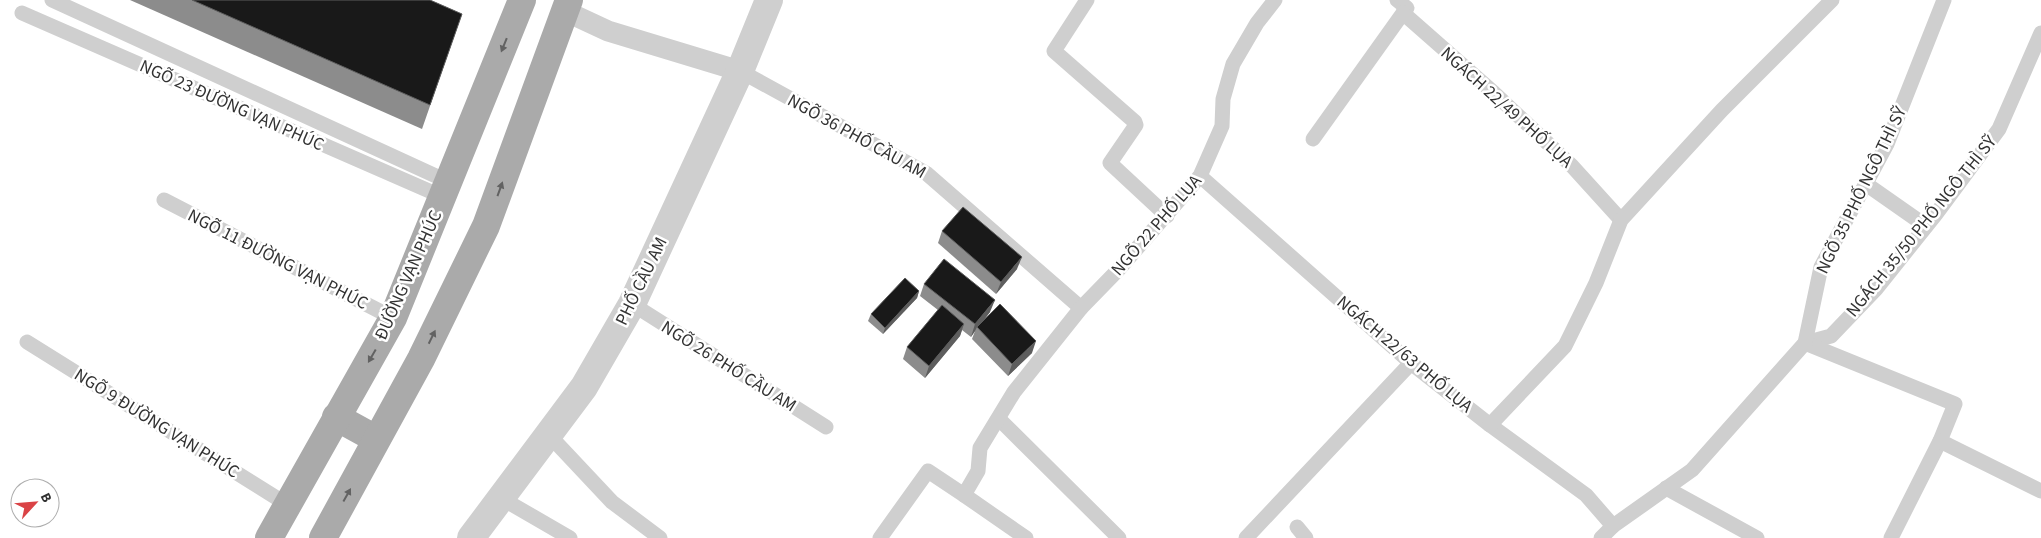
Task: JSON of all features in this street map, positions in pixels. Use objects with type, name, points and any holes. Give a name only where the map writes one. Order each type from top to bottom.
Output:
[{"type":"main road","name":"ĐƯỜNG VẠN PHÚC","points":[[268,538],[311,466],[336,417],[393,318],[522,0]]},
{"type":"main road","points":[[323,538],[421,359],[486,226],[567,5]]},
{"type":"main road","points":[[336,417],[376,439]]},
{"type":"street","name":"PHỐ CẦU AM","points":[[471,538],[584,387],[632,304],[732,69],[769,0]]},
{"type":"street","points":[[567,5],[608,31],[732,69]]},
{"type":"lane","points":[[52,0],[446,189]]},
{"type":"lane","points":[[1088,0],[1054,51],[1135,122],[1136,125],[1110,163],[1166,216]]},
{"type":"lane","name":"NGÕ 22 PHỐ LỤA","points":[[964,495],[978,471],[980,448],[1014,392],[1082,308],[1200,176],[1222,126],[1223,99],[1232,64],[1257,23],[1275,0]]},
{"type":"lane","points":[[1490,425],[1565,346],[1596,283],[1621,220],[1722,110],[1832,0]]},
{"type":"lane","name":"NGÕ 35 PHỐ NGÔ THÌ SỸ","points":[[1601,538],[1613,526],[1692,470],[1805,343],[1821,267],[1887,144],[1944,0]]},
{"type":"lane","points":[[1313,139],[1400,7]]},
{"type":"lane","name":"NGÁCH 22/49 PHỐ LỤA","points":[[1400,7],[1572,166],[1621,220]]},
{"type":"lane","name":"NGÕ 23 ĐƯỜNG VẠN PHÚC","points":[[22,13],[446,189]]},
{"type":"lane","name":"NGÁCH 35/50 PHỐ NGÔ THÌ SỸ","points":[[1805,343],[1831,336],[1876,289],[1926,226],[1999,130],[2035,63],[2041,34]]},
{"type":"lane","name":"NGÕ 36 PHỐ CẦU AM","points":[[732,69],[926,174],[1082,308]]},
{"type":"lane","name":"NGÁCH 22/63 PHỐ LỤA","points":[[1200,176],[1411,362],[1490,425],[1586,495],[1613,526]]},
{"type":"lane","points":[[1866,184],[1926,226]]},
{"type":"lane","name":"NGÕ 11 ĐƯỜNG VẠN PHÚC","points":[[164,200],[393,318]]},
{"type":"lane","name":"NGÕ 26 PHỐ CẦU AM","points":[[632,304],[826,427]]},
{"type":"lane","name":"NGÕ 9 ĐƯỜNG VẠN PHÚC","points":[[27,342],[288,505]]},
{"type":"lane","points":[[1805,343],[1955,404],[1940,441],[1891,538]]},
{"type":"lane","points":[[1246,538],[1411,362]]},
{"type":"lane","points":[[999,419],[1119,538]]},
{"type":"lane","points":[[549,436],[612,502],[660,538]]},
{"type":"lane","points":[[1940,441],[2041,491]]},
{"type":"lane","points":[[880,538],[928,471],[1026,538]]},
{"type":"lane","points":[[1666,488],[1757,538]]},
{"type":"lane","points":[[501,498],[570,538]]},
{"type":"building","points":[[192,0],[430,0],[462,14],[430,105]]},
{"type":"building","points":[[963,207],[1022,257],[1001,282],[942,231]]},
{"type":"building","points":[[944,259],[995,300],[975,324],[924,284]]},
{"type":"building","points":[[905,278],[919,291],[885,328],[871,314]]},
{"type":"building","points":[[1000,304],[1036,341],[1012,364],[977,327]]},
{"type":"building","points":[[942,305],[964,324],[929,366],[907,347]]}]
